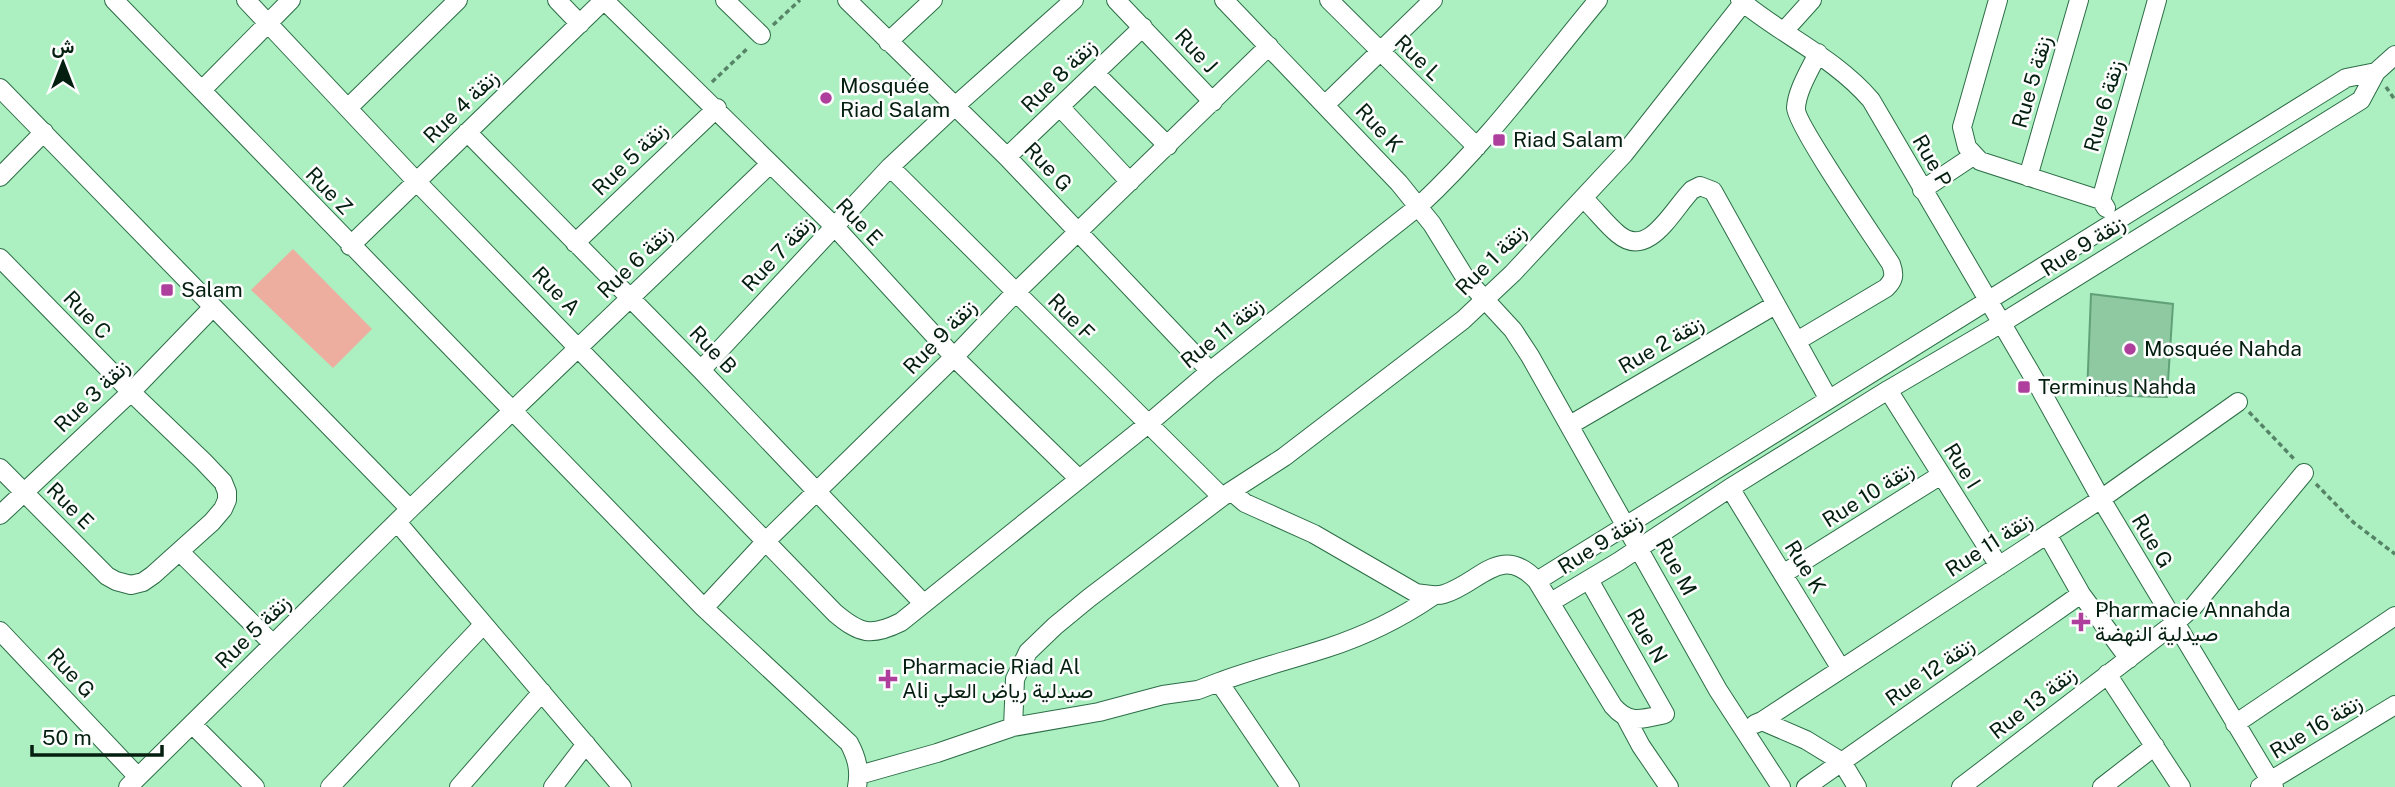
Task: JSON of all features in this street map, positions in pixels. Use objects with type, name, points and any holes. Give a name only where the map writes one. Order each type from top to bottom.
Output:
[{"type":"street","name":"Rue Z","points":[[114,0],[513,411]]},
{"type":"street","name":"Rue A","points":[[246,0],[417,182],[835,613]]},
{"type":"street","points":[[202,90],[291,0]]},
{"type":"street","points":[[349,107],[458,0]]},
{"type":"street","points":[[557,0],[580,24]]},
{"type":"street","name":"Rue 4 زنقة","points":[[351,246],[604,0]]},
{"type":"street","name":"Rue E","points":[[604,0],[835,227],[954,357],[1078,478]]},
{"type":"street","points":[[725,0],[761,36]]},
{"type":"street","name":"Rue G","points":[[847,0],[1007,157],[1210,371]]},
{"type":"street","points":[[888,42],[933,0]]},
{"type":"street","name":"Rue 7 زنقة","points":[[701,370],[890,167],[1074,0]]},
{"type":"street","name":"Rue J","points":[[1116,0],[1213,102]]},
{"type":"street","name":"Rue K","points":[[1224,0],[1326,104],[1419,206],[1466,279],[1485,299]]},
{"type":"street","points":[[1326,104],[1433,0]]},
{"type":"street","name":"Rue 11 زنقة","points":[[835,613],[861,632],[874,632],[901,622],[1148,424],[1446,182],[1598,0]]},
{"type":"street","points":[[1784,31],[1812,0]]},
{"type":"street","points":[[1998,0],[1965,115],[1963,139],[1973,156],[1980,161],[2101,200],[2113,221]]},
{"type":"street","name":"Rue 5 زنقة","points":[[2028,177],[2080,0]]},
{"type":"street","name":"Rue 6 زنقة","points":[[2101,200],[2157,0]]},
{"type":"street","name":"Rue L","points":[[1333,1],[1380,52],[1477,147]]},
{"type":"street","name":"Rue P","points":[[1742,2],[1854,81],[1871,100],[2039,387]]},
{"type":"street","name":"Rue 1 زنقة","points":[[1013,727],[1015,679],[1028,652],[1088,598],[1226,494],[1284,457],[1462,320],[1624,154],[1742,2]]},
{"type":"street","name":"Rue 8 زنقة","points":[[1007,157],[1143,27]]},
{"type":"street","name":"Rue 9 زنقة","points":[[704,608],[765,541],[1269,46]]},
{"type":"street","points":[[1797,341],[1886,289],[1892,283],[1894,273],[1891,264],[1796,112],[1800,92],[1818,54]]},
{"type":"street","name":"Rue 9 زنقة","points":[[2376,72],[2346,78],[1537,581],[1551,602],[1589,580],[1730,488],[2361,100],[2376,72],[2395,55]]},
{"type":"street","points":[[1095,73],[1168,146]]},
{"type":"street","points":[[0,88],[213,307],[404,516],[483,625],[622,787]]},
{"type":"street","points":[[1060,107],[1130,182]]},
{"type":"street","name":"Rue 5 زنقة","points":[[575,243],[716,108]]},
{"type":"street","points":[[0,177],[44,132]]},
{"type":"street","name":"Rue B","points":[[467,132],[701,370],[922,603]]},
{"type":"street","points":[[1922,190],[1973,156]]},
{"type":"street","name":"Rue 6 زنقة","points":[[404,516],[770,164]]},
{"type":"street","name":"Rue F","points":[[890,167],[1148,424],[1226,494],[1314,534],[1411,590],[1433,596]]},
{"type":"street","points":[[1583,198],[1616,232],[1629,242],[1636,243],[1651,238],[1692,190],[1700,186],[1711,189],[1719,198],[1828,398]]},
{"type":"street","name":"Rue C","points":[[0,258],[223,482],[227,500],[212,522],[180,552]]},
{"type":"street","name":"Rue M","points":[[1485,299],[1513,330],[1530,356],[1718,690],[1781,787]]},
{"type":"street","name":"Rue 2 زنقة","points":[[1570,425],[1775,305]]},
{"type":"street","name":"Rue 3 زنقة","points":[[0,515],[131,392],[213,307]]},
{"type":"street","name":"Rue G","points":[[2039,387],[2101,499],[2235,724],[2268,785]]},
{"type":"street","name":"Rue I","points":[[1888,390],[1999,566]]},
{"type":"street","name":"Rue 11 زنقة","points":[[1762,721],[2101,499],[2238,402]]},
{"type":"street","points":[[513,411],[704,608],[849,743],[858,762],[858,781],[1013,727],[1099,712],[1163,695],[1198,690],[1256,668],[1329,647],[1404,615],[1433,596],[1443,594],[1489,569],[1507,564],[1522,567],[1537,581]]},
{"type":"street","name":"Rue E","points":[[0,468],[107,576],[122,583],[137,585],[180,552]]},
{"type":"street","name":"Rue 13 زنقة","points":[[1961,787],[2193,607],[2304,473]]},
{"type":"street","name":"Rue 10 زنقة","points":[[1783,574],[1941,475]]},
{"type":"street","name":"Rue K","points":[[1730,488],[1841,669]]},
{"type":"street","name":"Rue 5 زنقة","points":[[133,782],[404,516]]},
{"type":"street","points":[[2047,534],[2081,594],[2129,659]]},
{"type":"street","points":[[180,552],[273,644]]},
{"type":"street","name":"Rue N","points":[[1589,580],[1665,714],[1644,719],[1619,712]]},
{"type":"street","name":"Rue 12 زنقة","points":[[1806,787],[2081,594]]},
{"type":"street","points":[[1551,602],[1669,787]]},
{"type":"street","points":[[2235,724],[2395,616]]},
{"type":"street","points":[[330,787],[483,625]]},
{"type":"street","name":"Rue G","points":[[0,631],[133,782]]},
{"type":"street","points":[[2107,674],[2181,787]]},
{"type":"street","points":[[1219,682],[1290,787]]},
{"type":"street","points":[[459,787],[542,692]]},
{"type":"street","name":"Rue 16 زنقة","points":[[2268,785],[2395,705]]},
{"type":"street","points":[[1745,728],[1762,721],[1806,740],[1842,762],[1857,787]]},
{"type":"street","points":[[191,724],[256,787]]},
{"type":"street","points":[[553,787],[586,744]]},
{"type":"street","points":[[2102,787],[2155,746]]},
{"type":"shaded area","points":[[293,249],[372,329],[333,368],[251,290]]},
{"type":"building","name":"Mosquée Nahda","points":[[2091,294],[2173,304],[2167,397],[2087,395]]},
{"type":"place","name":"Mosquée Riad Salam","points":[[826,98]]},
{"type":"place","name":"Riad Salam","points":[[1499,140]]},
{"type":"place","name":"Salam","points":[[167,290]]},
{"type":"place","name":"Mosquée Nahda","points":[[2130,349]]},
{"type":"place","name":"Terminus Nahda","points":[[2024,387]]},
{"type":"place","name":"Pharmacie Annahda صيدلية النهضة","points":[[2081,622]]},
{"type":"place","name":"Pharmacie Riad Al Ali صيدلية رياض العلي","points":[[888,679]]}]
